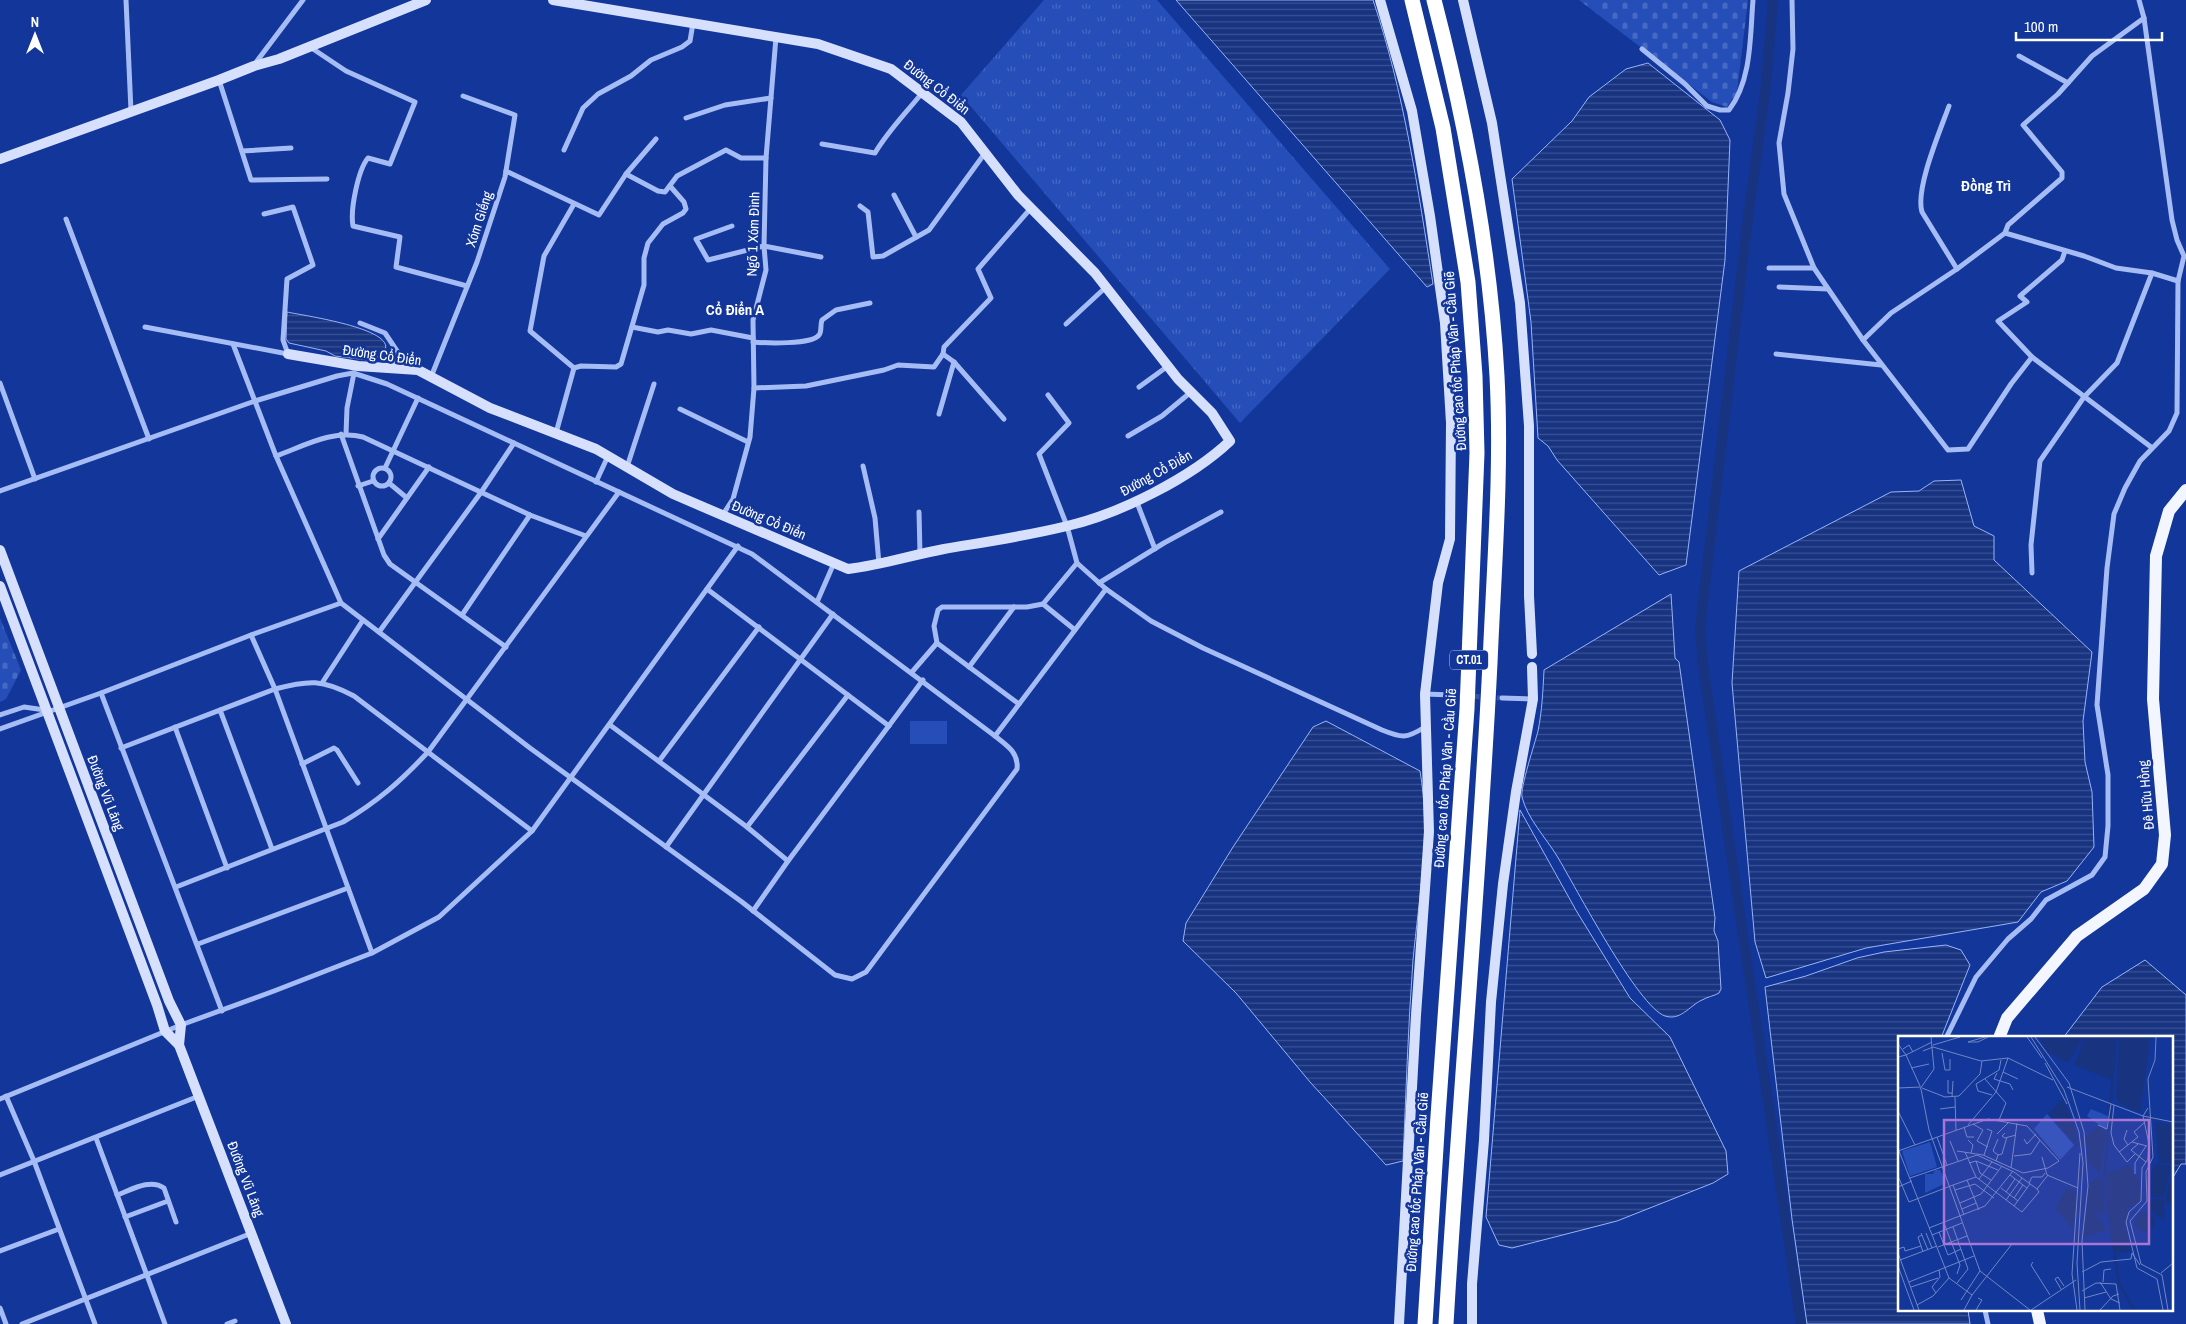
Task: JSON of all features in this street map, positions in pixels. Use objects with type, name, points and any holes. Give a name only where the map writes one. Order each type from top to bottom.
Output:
[{"type":"highway","name":"Đường cao tốc Pháp Vân - Cầu Giẽ","points":[[1412,0],[1443,128],[1468,282],[1475,376],[1478,453],[1467,709],[1425,1324]]},
{"type":"highway","name":"CT.01","points":[[1434,0],[1465,132],[1478,205],[1489,284],[1497,374],[1500,454],[1487,714],[1446,1324]]},
{"type":"main road","name":"Đê Hữu Hồng","points":[[2000,1036],[2007,1018],[2077,936],[2144,889],[2162,864],[2165,835],[2153,699],[2156,556],[2168,511],[2186,490]]},
{"type":"street","points":[[126,0],[131,111]]},
{"type":"street","points":[[254,66],[303,0]]},
{"type":"street","points":[[0,159],[310,47],[426,0]]},
{"type":"street","name":"Đường Cổ Điển","points":[[288,354],[356,370],[388,368],[418,370],[490,408],[596,449],[673,494],[848,569],[879,565],[920,554],[1067,526],[1108,514],[1165,486],[1215,456],[1230,441],[1212,413],[1168,366],[1094,273],[1018,195],[962,122],[891,69],[818,44],[590,3],[553,0]]},
{"type":"street","points":[[1380,0],[1412,111],[1430,216],[1445,323],[1451,423],[1450,539],[1438,583],[1425,694],[1429,832],[1416,1015],[1399,1324]]},
{"type":"street","points":[[1463,0],[1492,123],[1520,303],[1529,426],[1529,596],[1532,654],[1532,699],[1503,884],[1491,1002],[1484,1140],[1472,1284],[1472,1324]]},
{"type":"street","points":[[1642,49],[1685,84],[1707,106],[1720,110],[1729,110],[1737,100],[1747,64],[1753,0]]},
{"type":"street","points":[[1792,0],[1793,49],[1788,93],[1779,143],[1784,194],[1814,268],[1828,289],[1863,340],[1948,450],[1959,451],[1968,449],[2011,384],[2032,357]]},
{"type":"street","points":[[1947,1036],[1976,977],[2008,940],[2031,919],[2046,900],[2092,874],[2104,857],[2108,826],[2108,776],[2097,705],[2107,568],[2114,514],[2140,460],[2169,431],[2177,413],[2178,281],[2185,254],[2177,240],[2172,220],[2144,18],[2139,0]]},
{"type":"street","points":[[1863,340],[1891,313],[1957,269],[2005,233],[2008,225],[2062,178],[2062,172],[2023,125],[2068,83],[2092,56],[2144,18]]},
{"type":"street","points":[[564,150],[583,108],[598,94],[631,76],[651,60],[690,41],[693,22]]},
{"type":"street","name":"Ngõ 1 Xóm Đình","points":[[722,516],[733,499],[748,442],[754,388],[753,320],[766,270],[764,246],[766,158],[776,36]]},
{"type":"street","points":[[310,47],[346,71],[415,102],[390,164],[368,158],[362,165],[351,217],[352,226],[400,237],[396,268],[468,286]]},
{"type":"street","points":[[2019,56],[2068,83]]},
{"type":"street","points":[[219,80],[251,180],[327,179]]},
{"type":"street","points":[[822,144],[875,153],[888,131],[899,122],[922,92]]},
{"type":"street","name":"Xóm Giếng","points":[[431,377],[468,286],[506,171],[515,115],[463,96]]},
{"type":"street","points":[[686,118],[725,106],[771,98]]},
{"type":"street","points":[[1949,106],[1929,161],[1919,205],[1957,269]]},
{"type":"street","points":[[506,171],[599,215],[626,174],[656,140]]},
{"type":"street","points":[[242,151],[290,148]]},
{"type":"street","points":[[626,174],[658,191],[665,192],[677,176],[726,150],[741,158],[766,158]]},
{"type":"street","points":[[860,206],[868,212],[873,258],[883,256],[929,230],[985,153]]},
{"type":"street","points":[[574,368],[581,366],[616,367],[621,364],[644,285],[644,258],[648,243],[663,224],[683,213],[686,209],[684,202],[670,186]]},
{"type":"street","points":[[894,196],[916,237]]},
{"type":"street","points":[[574,204],[544,256],[530,331],[574,368]]},
{"type":"street","points":[[145,327],[288,354],[283,340],[287,279],[313,265],[293,207],[264,214]]},
{"type":"street","points":[[754,388],[806,386],[884,370],[898,365],[934,367],[943,354],[944,347],[991,298],[978,269],[1031,208]]},
{"type":"street","points":[[66,219],[148,439]]},
{"type":"street","name":"Ngõ 1 Xóm Đình","points":[[732,226],[696,239],[708,260],[764,246],[822,257]]},
{"type":"street","points":[[2005,233],[2116,268],[2152,273],[2178,281]]},
{"type":"street","points":[[2065,251],[2062,260],[2020,296],[2026,302],[1998,321],[2032,357],[2152,447]]},
{"type":"street","points":[[1768,268],[1814,268]]},
{"type":"street","points":[[2032,572],[2031,544],[2040,461],[2084,397],[2117,363],[2152,273]]},
{"type":"street","points":[[1066,324],[1106,287]]},
{"type":"street","points":[[1779,287],[1828,289]]},
{"type":"street","points":[[632,326],[658,332],[668,330],[691,334],[711,330],[775,343],[802,341],[818,337],[822,320],[831,313],[870,303]]},
{"type":"street","points":[[360,323],[385,333],[399,354],[388,368]]},
{"type":"street","points":[[0,491],[255,402],[356,370],[738,546],[752,554],[912,672],[995,736],[1016,757],[1016,768],[866,972],[852,979],[835,975],[754,912],[570,778],[341,603],[276,456],[255,402],[233,344]]},
{"type":"street","points":[[943,354],[954,362],[1004,419]]},
{"type":"street","points":[[1776,354],[1882,365]]},
{"type":"street","points":[[938,414],[954,362]]},
{"type":"street","points":[[1139,387],[1168,366]]},
{"type":"street","points":[[556,433],[574,368]]},
{"type":"street","points":[[356,370],[343,434],[358,486],[378,539],[390,564],[506,647]]},
{"type":"street","points":[[0,383],[35,479]]},
{"type":"street","points":[[627,467],[654,384]]},
{"type":"street","points":[[1128,436],[1162,416],[1191,392]]},
{"type":"street","points":[[1048,395],[1069,423],[1039,454],[1067,526],[1077,564],[1106,589],[1151,621],[1177,634],[1400,738],[1412,735],[1425,727]]},
{"type":"street","points":[[385,468],[418,398]]},
{"type":"street","points":[[680,409],[748,442]]},
{"type":"street","points":[[276,456],[343,434],[364,437],[530,515],[586,536]]},
{"type":"street","points":[[379,632],[482,491],[514,443]]},
{"type":"street","points":[[596,482],[608,456]]},
{"type":"street","points":[[863,466],[875,518],[879,565]]},
{"type":"street","points":[[378,539],[429,467]]},
{"type":"street","points":[[373,481],[374,471],[379,468],[385,468]]},
{"type":"street","points":[[385,468],[391,476],[389,483]]},
{"type":"street","points":[[358,486],[373,481]]},
{"type":"street","points":[[373,481],[380,486],[389,483]]},
{"type":"street","points":[[389,483],[407,498]]},
{"type":"street","points":[[176,887],[343,822],[368,808],[396,786],[428,752],[619,492]]},
{"type":"street","points":[[1136,500],[1155,549]]},
{"type":"street","points":[[919,512],[920,554]]},
{"type":"street","points":[[1099,583],[1221,512]]},
{"type":"street","points":[[462,615],[530,515]]},
{"type":"street","points":[[0,1098],[165,1031],[372,953],[439,917],[532,831],[738,546]]},
{"type":"street","name":"Đường Vũ Lăng","points":[[0,550],[169,1001],[181,1025],[179,1045]]},
{"type":"street","points":[[817,602],[834,563]]},
{"type":"street","points":[[1019,704],[937,643],[934,626],[938,610],[942,607],[1014,607],[1042,604],[1077,564]]},
{"type":"street","name":"Đường Vũ Lăng","points":[[0,586],[48,710],[165,1031],[179,1045],[286,1324]]},
{"type":"street","points":[[707,589],[889,726]]},
{"type":"street","points":[[995,736],[1106,589]]},
{"type":"street","points":[[0,715],[24,707],[48,710],[60,709],[251,635],[341,603]]},
{"type":"street","points":[[1042,604],[1075,630]]},
{"type":"street","points":[[969,667],[1014,607]]},
{"type":"street","points":[[666,847],[834,614]]},
{"type":"street","points":[[322,683],[363,620]]},
{"type":"street","points":[[659,761],[759,627]]},
{"type":"street","points":[[251,635],[275,689],[372,953]]},
{"type":"street","points":[[912,672],[937,643]]},
{"type":"street","points":[[754,912],[788,861],[922,680]]},
{"type":"street","points":[[121,748],[275,689],[297,683],[332,684],[354,696],[532,831]]},
{"type":"street","points":[[101,693],[222,1011]]},
{"type":"street","points":[[1425,694],[1452,695]]},
{"type":"street","points":[[747,827],[848,695]]},
{"type":"street","points":[[1502,698],[1532,699]]},
{"type":"street","points":[[0,729],[48,710]]},
{"type":"street","points":[[220,710],[272,849]]},
{"type":"street","points":[[610,724],[747,827],[788,861]]},
{"type":"street","points":[[175,727],[227,868]]},
{"type":"street","points":[[302,764],[330,749],[335,749],[358,783]]},
{"type":"street","points":[[198,944],[348,888]]},
{"type":"street","points":[[6,1096],[34,1161],[95,1324]]},
{"type":"street","points":[[0,1175],[200,1096]]},
{"type":"street","points":[[96,1138],[165,1324]]},
{"type":"street","points":[[117,1195],[153,1183],[164,1188],[176,1222]]},
{"type":"street","points":[[125,1217],[168,1201]]},
{"type":"street","points":[[0,1251],[59,1229]]},
{"type":"street","points":[[22,1324],[252,1233]]},
{"type":"street","points":[[0,1308],[6,1324]]},
{"type":"street","points":[[227,1324],[235,1321]]},
{"type":"green space","points":[[1044,0],[1157,0],[1390,269],[1240,423],[961,95]]},
{"type":"green space","points":[[1579,0],[1748,0],[1737,92],[1727,107],[1712,102]]},
{"type":"green space","points":[[0,618],[21,670],[6,699],[0,702]]},
{"type":"green space","points":[[910,721],[947,721],[947,744],[910,744]]},
{"type":"shaded area","points":[[1176,0],[1373,0],[1402,105],[1416,177],[1433,284],[1427,287]]},
{"type":"shaded area","points":[[1648,63],[1720,120],[1730,140],[1725,260],[1686,565],[1659,575],[1557,460],[1548,446],[1538,438],[1531,322],[1512,179],[1572,121],[1589,97],[1626,69]]},
{"type":"shaded area","points":[[287,312],[362,329],[376,335],[384,342],[385,350],[377,357],[376,361],[335,356],[326,351],[289,343],[286,339]]},
{"type":"shaded area","points":[[1961,480],[1974,526],[1994,536],[1994,560],[2092,652],[2083,721],[2085,762],[2092,792],[2094,847],[2067,881],[2041,892],[2018,922],[1866,948],[1766,978],[1755,942],[1732,683],[1739,571],[1891,492],[1919,491],[1934,481]]},
{"type":"shaded area","points":[[1671,594],[1675,658],[1679,662],[1715,918],[1714,931],[1718,941],[1721,989],[1719,993],[1704,999],[1680,1015],[1671,1017],[1665,1016],[1653,1008],[1624,969],[1557,856],[1532,820],[1524,805],[1522,792],[1538,731],[1544,670]]},
{"type":"shaded area","points":[[1326,721],[1420,771],[1424,818],[1423,866],[1411,985],[1403,1161],[1386,1165],[1310,1082],[1236,993],[1183,941],[1186,923],[1233,847],[1313,727]]},
{"type":"shaded area","points":[[1520,810],[1577,912],[1630,998],[1670,1037],[1726,1151],[1728,1174],[1713,1183],[1617,1221],[1512,1248],[1499,1245],[1486,1217]]},
{"type":"shaded area","points":[[1946,945],[1961,950],[1970,965],[1942,1036],[1898,1036],[1898,1312],[1968,1312],[1970,1324],[1807,1324],[1792,1219],[1765,987],[1806,976],[1857,958],[1884,952]]},
{"type":"shaded area","points":[[2145,960],[2186,995],[2186,1164],[2181,1164],[2174,1176],[2174,1036],[2065,1036],[2102,987]]},
{"type":"waterway","points":[[1773,0],[1765,94],[1748,218],[1700,628],[1703,665],[1801,1324]]},
{"type":"tunnel","points":[[1452,695],[1502,698]]},
{"type":"district","name":"Đồng Trì","points":[[1986,185]]},
{"type":"district","name":"Cổ Điển A","points":[[735,309]]}]
